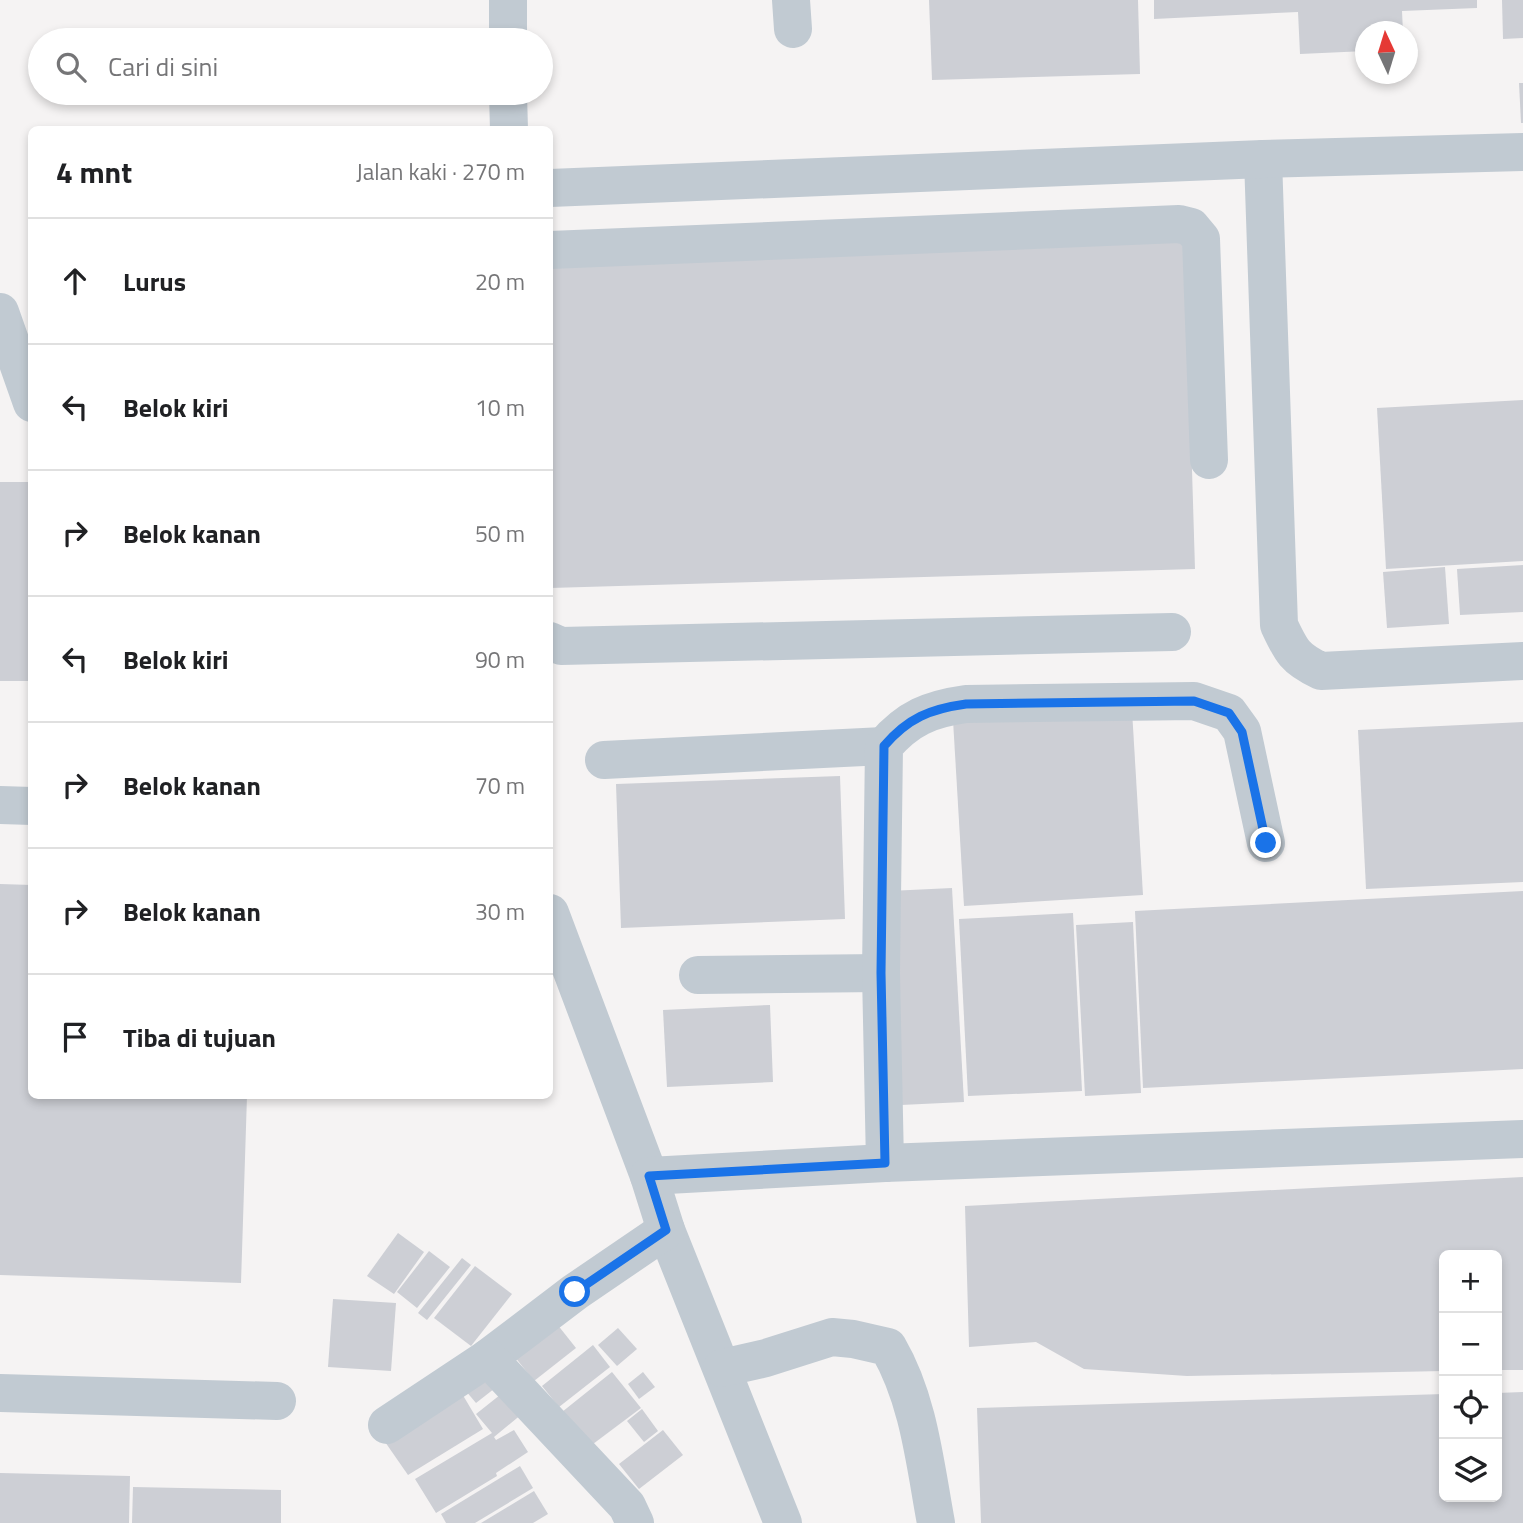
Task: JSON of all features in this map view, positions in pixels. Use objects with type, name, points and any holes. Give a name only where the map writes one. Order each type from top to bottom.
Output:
[{"type":"street","points":[[508,0],[508,28]]},
{"type":"street","points":[[508,105],[509,126]]},
{"type":"street","points":[[553,188],[1263,159],[1523,152]]},
{"type":"street","points":[[1263,159],[1279,625],[1288,645],[1301,662],[1321,671],[1523,662]]},
{"type":"street","points":[[553,250],[1179,224],[1191,227],[1201,239],[1209,460]]},
{"type":"street","points":[[0,312],[28,392]]},
{"type":"street","points":[[553,642],[561,646],[1172,632]]},
{"type":"street","points":[[885,1163],[881,973],[884,746],[897,730],[937,708],[966,704],[1194,701],[1229,713],[1242,732],[1266,843]]},
{"type":"street","points":[[604,760],[884,746]]},
{"type":"street","points":[[0,805],[28,806]]},
{"type":"street","points":[[553,921],[649,1176],[666,1230],[783,1523]]},
{"type":"street","points":[[698,975],[881,973]]},
{"type":"street","points":[[649,1176],[885,1163],[1523,1139]]},
{"type":"street","points":[[387,1425],[488,1358],[575,1292],[666,1230]]},
{"type":"street","points":[[722,1368],[766,1358],[832,1337],[888,1347],[897,1362],[917,1421],[936,1523]]},
{"type":"street","points":[[488,1358],[627,1506],[635,1523]]},
{"type":"street","points":[[0,1393],[277,1401]]},
{"type":"building","points":[[929,0],[1138,0],[1140,74],[932,80]]},
{"type":"building","points":[[1154,0],[1477,0],[1477,8],[1402,11],[1402,21],[1355,21],[1355,52],[1300,54],[1298,12],[1154,19]]},
{"type":"building","points":[[1502,0],[1523,0],[1523,38],[1503,39]]},
{"type":"building","points":[[1519,83],[1523,83],[1523,123],[1521,123]]},
{"type":"building","points":[[1185,237],[1195,569],[553,588],[553,256]]},
{"type":"building","points":[[1523,400],[1523,561],[1386,569],[1377,408]]},
{"type":"building","points":[[0,482],[28,482],[28,681],[0,681]]},
{"type":"building","points":[[1523,565],[1523,612],[1460,615],[1457,569]]},
{"type":"building","points":[[1445,567],[1449,624],[1387,628],[1383,572]]},
{"type":"building","points":[[1132,710],[1143,895],[964,906],[953,720]]},
{"type":"building","points":[[1523,722],[1523,882],[1366,889],[1358,730]]},
{"type":"building","points":[[840,776],[845,919],[621,928],[616,784]]},
{"type":"building","points":[[0,884],[28,885],[28,1099],[247,1099],[241,1283],[0,1275]]},
{"type":"building","points":[[952,888],[964,1102],[901,1105],[889,891]]},
{"type":"building","points":[[1523,891],[1523,1069],[1143,1088],[1135,911]]},
{"type":"building","points":[[1073,913],[1082,1091],[968,1096],[959,919]]},
{"type":"building","points":[[1133,922],[1141,1093],[1085,1096],[1076,925]]},
{"type":"building","points":[[770,1005],[773,1082],[667,1087],[663,1010]]},
{"type":"building","points":[[1523,1177],[1523,1370],[1502,1370],[1502,1250],[1439,1250],[1439,1371],[1187,1376],[1084,1369],[1036,1342],[969,1347],[965,1206]]},
{"type":"building","points":[[398,1233],[424,1252],[394,1294],[367,1276]]},
{"type":"building","points":[[429,1251],[450,1267],[417,1308],[397,1292]]},
{"type":"building","points":[[462,1258],[471,1265],[427,1320],[418,1313]]},
{"type":"building","points":[[475,1266],[512,1294],[471,1346],[434,1318]]},
{"type":"building","points":[[333,1299],[396,1303],[391,1371],[328,1367]]},
{"type":"building","points":[[549,1314],[576,1348],[534,1381],[507,1347]]},
{"type":"building","points":[[618,1328],[637,1349],[617,1366],[598,1345]]},
{"type":"building","points":[[593,1345],[610,1367],[559,1407],[542,1386]]},
{"type":"building","points":[[612,1372],[641,1408],[589,1447],[562,1412]]},
{"type":"building","points":[[643,1372],[655,1387],[639,1399],[628,1384]]},
{"type":"building","points":[[504,1381],[476,1403],[460,1384]]},
{"type":"building","points":[[510,1387],[528,1409],[494,1437],[496,1440],[514,1430],[528,1452],[496,1473],[497,1476],[436,1513],[415,1479],[492,1433],[476,1414]]},
{"type":"building","points":[[461,1392],[483,1429],[408,1475],[383,1439]]},
{"type":"building","points":[[1523,1392],[1523,1523],[981,1523],[977,1408],[1439,1394],[1439,1502],[1502,1502],[1502,1393]]},
{"type":"building","points":[[642,1409],[658,1431],[644,1442],[627,1421]]},
{"type":"building","points":[[663,1430],[683,1455],[639,1489],[619,1464]]},
{"type":"building","points":[[520,1466],[533,1488],[475,1523],[446,1523],[441,1514]]},
{"type":"building","points":[[0,1473],[130,1476],[129,1523],[0,1523]]},
{"type":"building","points":[[133,1487],[281,1490],[281,1523],[132,1523]]},
{"type":"building","points":[[534,1491],[548,1514],[533,1523],[481,1523]]},
{"type":"route","points":[[575,1292],[666,1230],[649,1176],[885,1163],[881,973],[884,746],[897,730],[915,718],[937,708],[966,704],[1194,701],[1217,708],[1229,713],[1242,732],[1266,843]]}]
